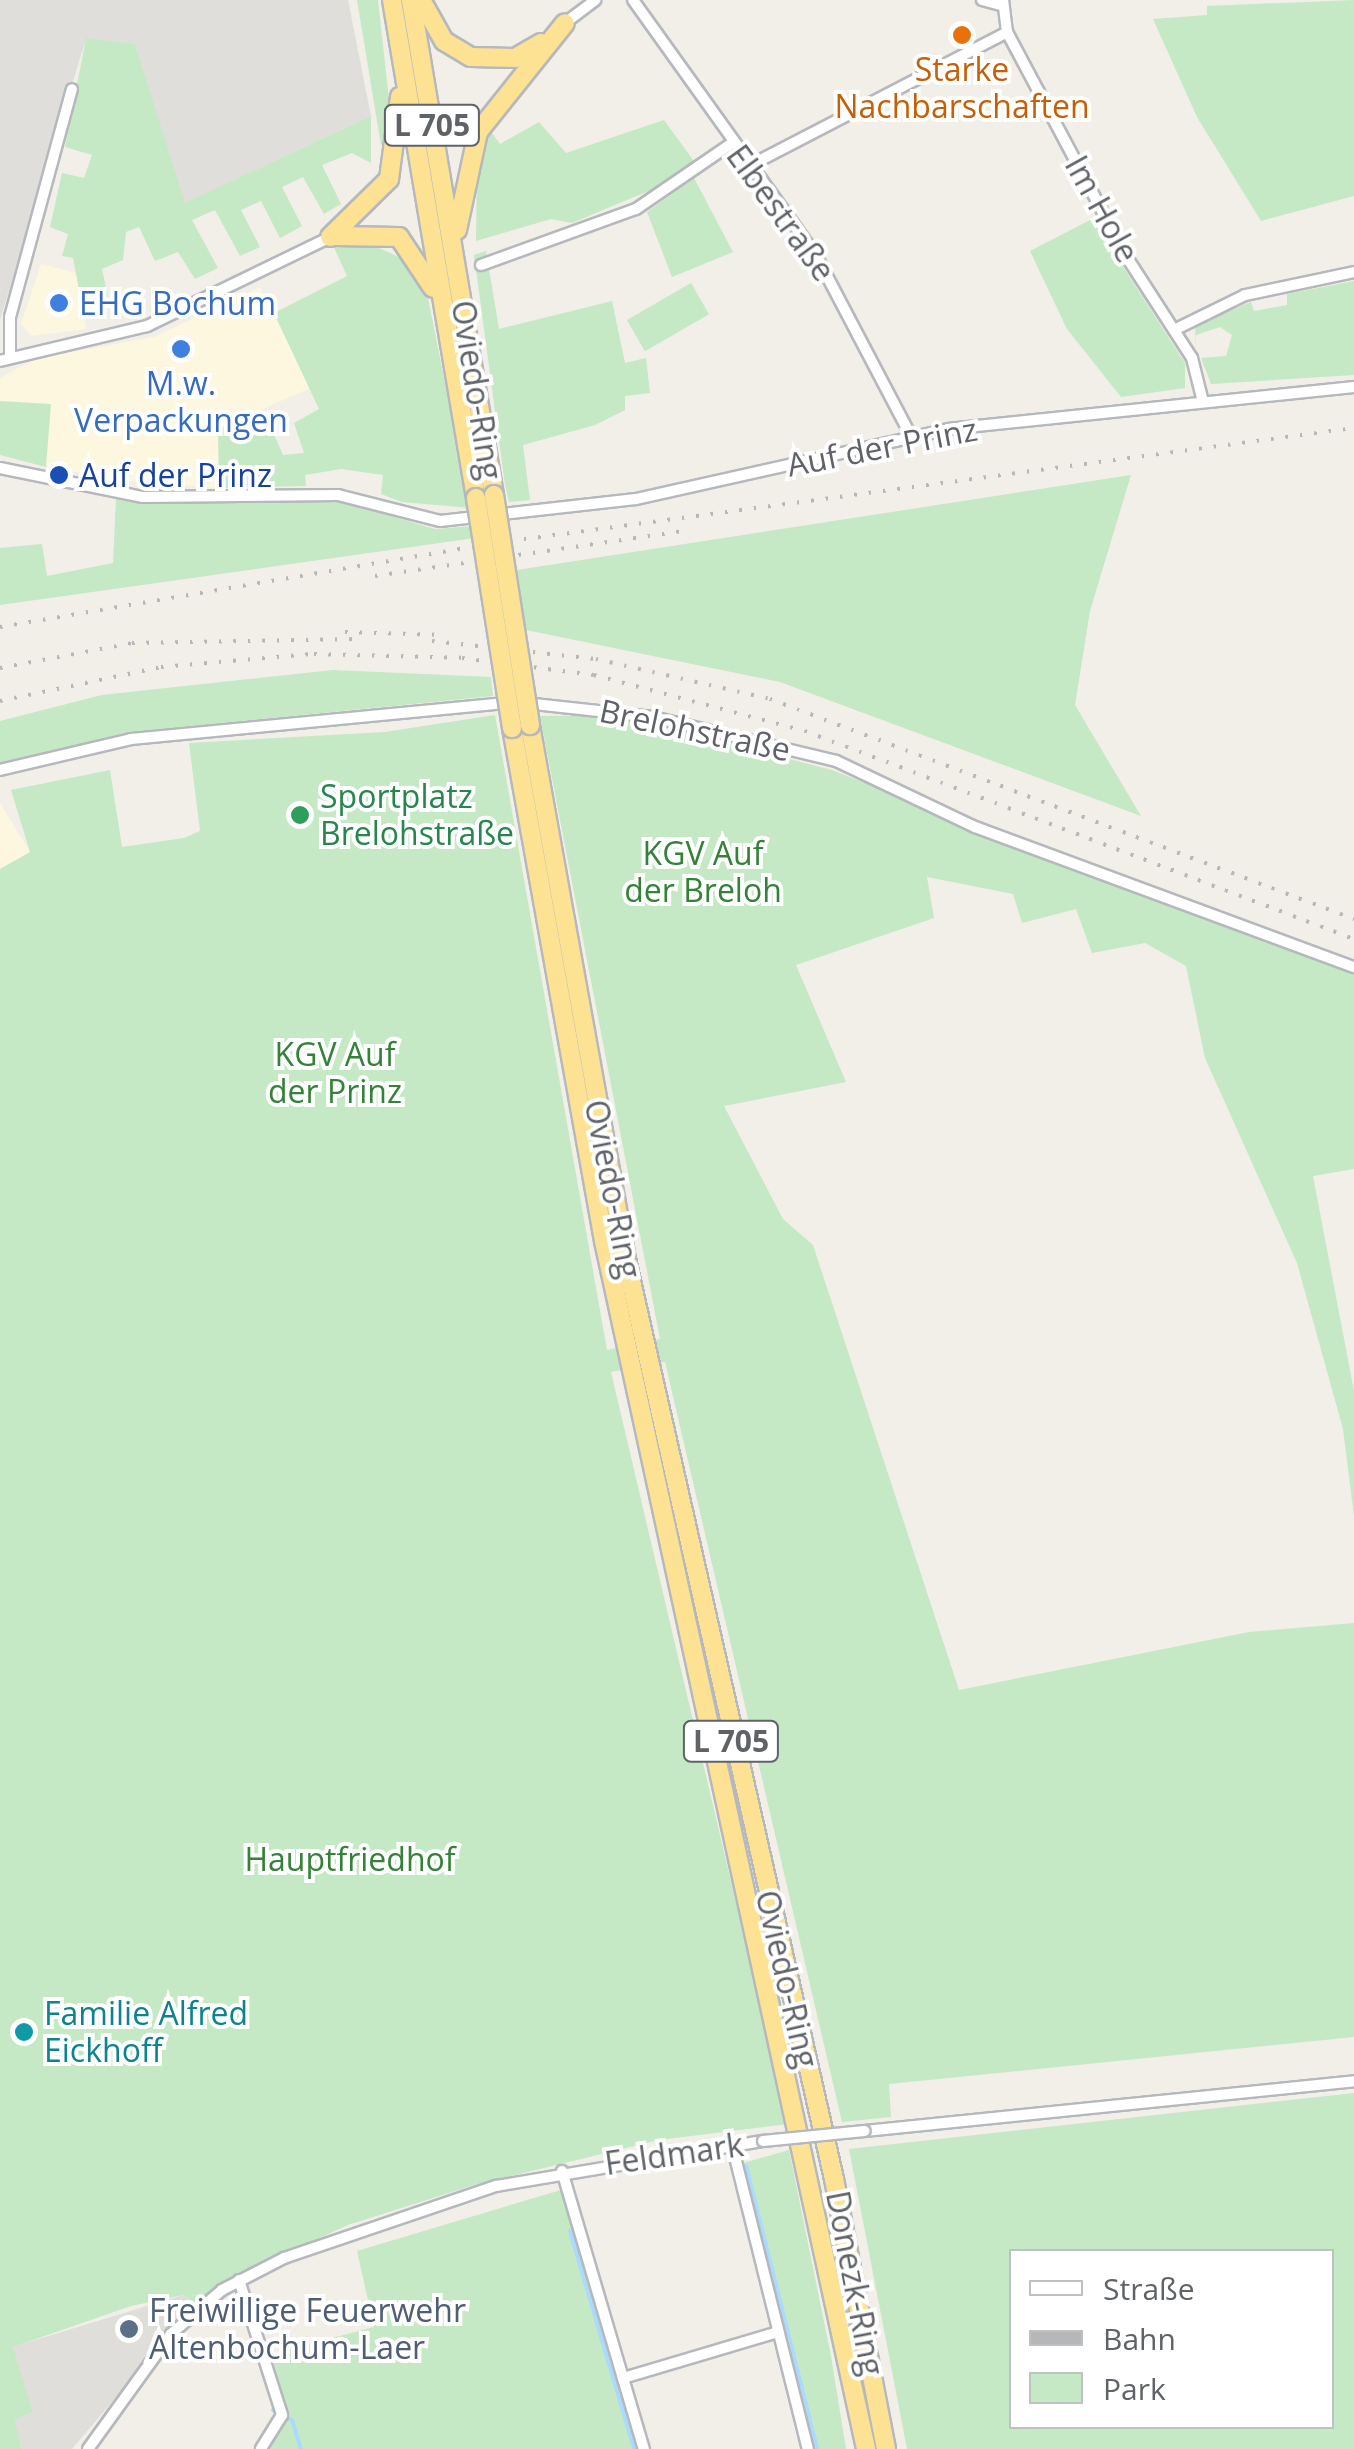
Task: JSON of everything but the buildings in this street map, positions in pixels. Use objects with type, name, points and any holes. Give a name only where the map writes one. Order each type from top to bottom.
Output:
[{"type":"highway","name":"L 705","points":[[330,237],[373,203],[392,170],[401,52],[392,0]]},
{"type":"highway","name":"L 705","points":[[410,0],[454,250]]},
{"type":"highway","name":"L 705","points":[[420,0],[444,41],[480,59],[524,55],[564,23]]},
{"type":"highway","name":"L 705","points":[[454,250],[478,132],[564,23]]},
{"type":"highway","name":"Oviedo-Ring","points":[[401,52],[451,341],[485,496]]},
{"type":"highway","name":"L 705","points":[[330,237],[369,230],[408,243],[451,341]]},
{"type":"highway","name":"Oviedo-Ring","points":[[454,250],[485,496],[522,727],[642,1338],[811,2118]]},
{"type":"highway","name":"Donezk-Ring","points":[[811,2118],[866,2449]]},
{"type":"highway","name":"Donezk-Ring","points":[[811,2118],[886,2449]]},
{"type":"street","points":[[564,23],[595,0]]},
{"type":"street","name":"Elbestraße","points":[[633,0],[731,144],[827,272],[911,436]]},
{"type":"street","name":"Im Hole","points":[[982,0],[1002,2],[1007,32],[1174,330],[1204,402]]},
{"type":"street","points":[[749,166],[1007,32]]},
{"type":"street","points":[[72,89],[10,316],[5,358],[147,326],[330,237]]},
{"type":"street","points":[[481,265],[636,209],[731,144]]},
{"type":"street","points":[[1174,330],[1245,295],[1354,272]]},
{"type":"street","name":"Auf der Prinz","points":[[0,468],[143,497],[338,495],[440,521],[636,499],[911,436],[1354,386]]},
{"type":"street","name":"Brelohstraße","points":[[0,770],[220,728],[507,702],[596,707],[836,762],[975,827],[1354,968]]},
{"type":"street","name":"Feldmark","points":[[88,2449],[171,2334],[239,2280],[368,2226],[562,2171],[732,2144],[1354,2081]]},
{"type":"street","points":[[732,2144],[808,2449]]},
{"type":"street","points":[[562,2171],[644,2449]]},
{"type":"street","points":[[239,2280],[282,2415],[261,2449]]},
{"type":"street","points":[[624,2378],[778,2332]]},
{"type":"shaded area","points":[[0,0],[348,0],[371,116],[184,204],[135,44],[86,39],[0,320]]},
{"type":"shaded area","name":"EHG Bochum","points":[[41,264],[76,273],[86,329],[31,336],[21,324]]},
{"type":"shaded area","points":[[260,287],[310,388],[218,429],[219,488],[107,479],[0,455],[0,378],[35,359],[154,337]]},
{"type":"shaded area","points":[[0,803],[30,852],[0,869]]},
{"type":"shaded area","points":[[183,2295],[196,2303],[72,2449],[22,2449],[13,2419],[33,2413],[12,2347]]},
{"type":"green space","points":[[357,0],[378,0],[394,145],[381,145]]},
{"type":"green space","points":[[1354,0],[1354,196],[1261,221],[1197,117],[1153,19],[1207,15],[1207,6]]},
{"type":"green space","points":[[86,38],[135,44],[185,203],[371,116],[371,163],[352,153],[322,165],[341,204],[324,214],[303,177],[282,187],[302,226],[280,238],[261,201],[241,210],[260,247],[240,256],[215,210],[192,220],[218,268],[195,279],[178,252],[155,261],[139,227],[126,232],[123,260],[102,269],[108,297],[81,300],[73,258],[62,256],[68,234],[50,227],[62,173],[84,178],[92,155],[65,147]]},
{"type":"green space","points":[[664,120],[696,164],[663,185],[572,223],[551,219],[476,241],[477,162],[489,129],[500,144],[539,122],[566,153]]},
{"type":"green space","points":[[694,178],[733,252],[672,277],[647,212]]},
{"type":"green space","points":[[1092,219],[1185,363],[1185,388],[1121,397],[1067,329],[1030,251]]},
{"type":"green space","points":[[368,243],[403,259],[427,293],[470,508],[402,502],[381,494],[383,475],[341,469],[305,475],[306,486],[219,488],[218,430],[247,414],[257,435],[272,430],[283,455],[304,453],[294,423],[319,409],[274,313],[347,276],[333,245]]},
{"type":"green space","points":[[486,251],[499,329],[612,301],[625,363],[646,358],[650,393],[625,396],[625,410],[595,425],[523,445],[530,500],[509,502],[505,485],[474,255]]},
{"type":"green space","points":[[1354,281],[1354,375],[1211,384],[1201,358],[1226,356],[1232,335],[1220,327],[1196,335],[1196,349],[1195,325],[1251,302],[1254,311],[1287,305],[1287,294]]},
{"type":"green space","points":[[691,283],[709,314],[645,351],[627,320]]},
{"type":"green space","points":[[0,401],[51,404],[46,467],[0,455]]},
{"type":"green space","points":[[1131,475],[1090,611],[1075,705],[1141,816],[780,682],[526,630],[517,570]]},
{"type":"green space","points":[[116,499],[344,502],[435,529],[473,526],[475,538],[0,605],[0,548],[42,544],[47,576],[113,563]]},
{"type":"green space","points":[[333,670],[491,677],[493,696],[129,732],[0,764],[0,721],[102,695]]},
{"type":"green space","name":"Hauptfriedhof","points":[[495,715],[607,1350],[660,1339],[540,716],[617,715],[832,770],[1354,974],[1354,1169],[1313,1176],[1354,1391],[1354,1516],[1343,1429],[1297,1263],[1205,1058],[1186,966],[1145,943],[1092,953],[1076,909],[1022,923],[1013,894],[927,877],[934,918],[796,965],[846,1082],[724,1106],[783,1219],[813,1245],[959,1690],[1249,1632],[1354,1623],[1354,2037],[889,2084],[891,2117],[842,2122],[665,1362],[611,1372],[788,2124],[659,2140],[474,2185],[348,2225],[218,2284],[196,2303],[183,2295],[131,2306],[13,2347],[33,2413],[14,2419],[22,2449],[0,2449],[0,869],[30,852],[11,790],[110,770],[122,847],[184,838],[200,831],[189,743],[385,732]]},
{"type":"green space","points":[[1354,2093],[1354,2449],[907,2449],[849,2149]]},
{"type":"green space","points":[[789,2150],[846,2449],[815,2449],[743,2163]]},
{"type":"green space","points":[[561,2190],[637,2449],[270,2449],[289,2417],[271,2354],[374,2327],[357,2251]]},
{"type":"waterway","points":[[746,2166],[817,2449]]},
{"type":"waterway","points":[[570,2231],[634,2449]]},
{"type":"waterway","points":[[273,2410],[292,2420],[301,2449]]},
{"type":"railway","points":[[0,627],[495,543],[1354,428]]},
{"type":"railway","points":[[375,576],[682,531]]},
{"type":"railway","points":[[345,632],[445,635]]},
{"type":"railway","points":[[0,668],[132,643],[357,639]]},
{"type":"railway","points":[[432,641],[596,659],[770,699],[1354,919]]},
{"type":"railway","points":[[0,701],[161,667],[314,654],[462,658],[594,675],[805,731],[1354,939]]},
{"type":"place","name":"Starke Nachbarschaften","points":[[962,35]]},
{"type":"place","name":"EHG Bochum","points":[[59,303]]},
{"type":"place","name":"M.w. Verpackungen","points":[[181,349]]},
{"type":"place","name":"Auf der Prinz","points":[[59,475]]},
{"type":"place","name":"Sportplatz Brelohstraße","points":[[300,815]]},
{"type":"place","name":"Familie Alfred Eickhoff","points":[[24,2032]]},
{"type":"place","name":"Freiwillige Feuerwehr Altenbochum-Laer","points":[[129,2329]]},
{"type":"park label","name":"KGV Auf der Breloh","points":[[703,872]]},
{"type":"park label","name":"KGV Auf der Prinz","points":[[335,1074]]}]
